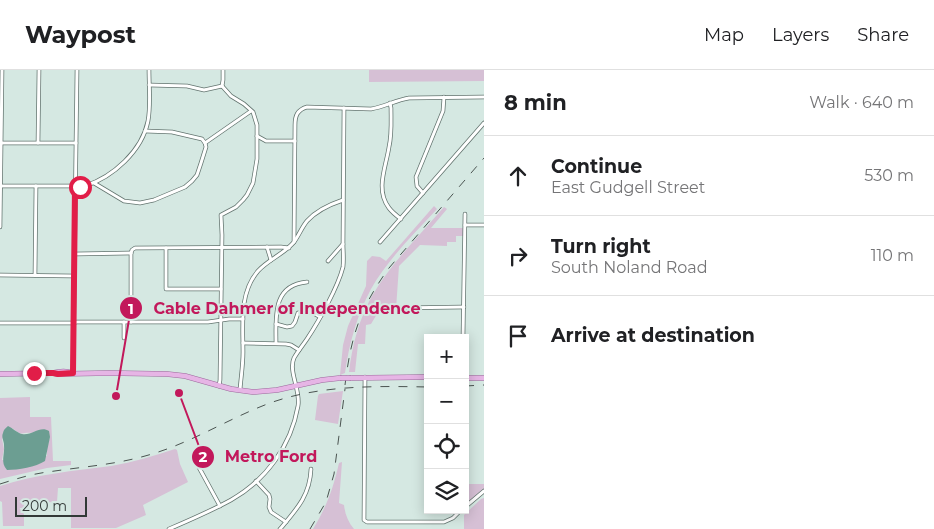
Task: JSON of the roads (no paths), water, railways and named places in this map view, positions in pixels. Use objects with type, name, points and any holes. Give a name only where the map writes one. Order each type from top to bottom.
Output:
[{"type":"main road","points":[[0,374],[69,372],[167,374],[185,376],[240,391],[266,392],[340,378],[424,378]]},
{"type":"main road","points":[[469,378],[484,378]]},
{"type":"street","points":[[0,227],[2,70]]},
{"type":"street","points":[[38,143],[39,70]]},
{"type":"street","points":[[73,373],[77,70]]},
{"type":"street","points":[[0,186],[85,186],[94,184],[124,163],[145,131],[148,117],[149,70]]},
{"type":"street","points":[[222,86],[223,70]]},
{"type":"street","points":[[149,85],[187,86],[204,90],[222,86]]},
{"type":"street","points":[[219,386],[221,247],[219,215],[236,207],[246,196],[254,179],[257,159],[256,120],[244,104],[222,86]]},
{"type":"street","points":[[423,194],[417,186],[416,177],[443,111],[444,97]]},
{"type":"street","points":[[294,242],[295,119],[300,110],[307,108],[371,109],[409,98],[484,97]]},
{"type":"street","points":[[390,103],[391,135],[382,179],[382,190],[387,206],[401,219]]},
{"type":"street","points":[[169,529],[220,506],[241,494],[275,461],[293,426],[299,400],[292,365],[299,350],[320,317],[340,274],[343,260],[344,108]]},
{"type":"street","points":[[94,184],[124,201],[140,203],[154,200],[185,187],[196,175],[206,143],[251,111]]},
{"type":"street","points":[[380,242],[484,123]]},
{"type":"street","points":[[145,131],[172,132],[202,139],[206,143]]},
{"type":"street","points":[[257,136],[266,141],[295,141]]},
{"type":"street","points":[[1,143],[76,143]]},
{"type":"street","points":[[35,275],[36,186]]},
{"type":"street","points":[[240,391],[243,319],[248,286],[258,271],[289,248],[310,218],[342,200]]},
{"type":"street","points":[[463,334],[465,214]]},
{"type":"street","points":[[465,225],[484,225]]},
{"type":"street","points":[[294,227],[302,228]]},
{"type":"street","points":[[328,261],[343,244]]},
{"type":"street","points":[[267,247],[271,260]]},
{"type":"street","points":[[131,322],[133,248],[289,248]]},
{"type":"street","points":[[166,248],[166,289],[221,289]]},
{"type":"street","points":[[74,254],[132,253]]},
{"type":"street","points":[[0,275],[74,276]]},
{"type":"street","points":[[276,343],[277,304],[287,289],[298,283],[307,282]]},
{"type":"street","points":[[397,308],[464,307]]},
{"type":"street","points":[[276,324],[286,327],[292,326],[298,312],[301,311],[320,317]]},
{"type":"street","points":[[0,323],[208,322],[243,319]]},
{"type":"street","points":[[124,322],[124,338]]},
{"type":"street","points":[[243,343],[276,343],[291,345],[299,350]]},
{"type":"street","points":[[365,377],[364,520],[366,522],[444,522],[457,514]]},
{"type":"street","points":[[196,462],[220,506]]},
{"type":"street","points":[[280,529],[308,489],[311,480],[311,469]]},
{"type":"street","points":[[256,481],[269,495],[271,512],[286,522]]},
{"type":"street","points":[[469,503],[484,491]]},
{"type":"railway","points":[[345,385],[350,352],[358,323],[371,296],[389,268],[484,158]]},
{"type":"railway","points":[[469,386],[484,385]]},
{"type":"railway","points":[[0,484],[36,474],[109,464],[162,451],[254,409],[289,397],[348,388],[424,387]]},
{"type":"railway","points":[[310,529],[326,502],[334,474],[345,389]]},
{"type":"place","name":"Metro Ford","points":[[179,393]]},
{"type":"place","name":"Cable Dahmer of Independence","points":[[116,396]]}]
